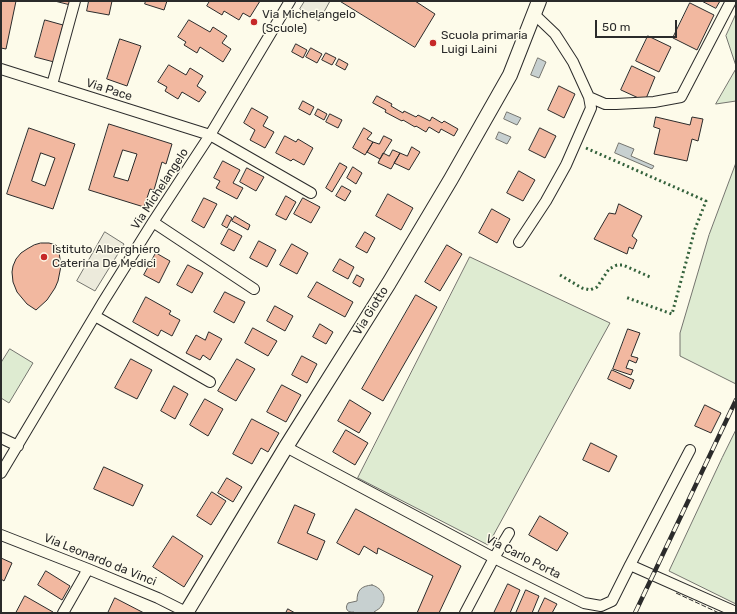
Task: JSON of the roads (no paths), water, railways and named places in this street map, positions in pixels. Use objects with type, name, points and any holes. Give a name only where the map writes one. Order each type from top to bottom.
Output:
[{"type":"street","points":[[52,85],[75,1]]},
{"type":"street","name":"Via Michelangelo","points":[[1,473],[95,316],[153,222],[210,135],[290,1]]},
{"type":"street","points":[[590,98],[605,104],[616,104],[654,102],[681,97],[731,1]]},
{"type":"street","points":[[519,242],[546,202],[566,165],[591,108],[590,98],[574,62],[536,7]]},
{"type":"street","name":"Via Giotto","points":[[187,613],[286,447],[389,283],[451,179],[510,75],[536,7]]},
{"type":"street","name":"Via Pace","points":[[1,69],[210,135],[311,193]]},
{"type":"street","points":[[153,222],[254,289]]},
{"type":"street","points":[[95,316],[210,382]]},
{"type":"street","points":[[1,438],[18,446]]},
{"type":"street","name":"Via Carlo Porta","points":[[286,447],[494,558],[584,603],[602,609],[612,601],[690,450]]},
{"type":"street","points":[[464,613],[509,533]]},
{"type":"street","name":"Via Leonardo da Vinci","points":[[1,535],[158,598],[187,613]]},
{"type":"street","points":[[630,565],[736,612]]},
{"type":"street","points":[[63,613],[88,569]]},
{"type":"railway","points":[[635,613],[736,400]]},
{"type":"place","name":"Via Michelangelo (Scuole)","points":[[254,22]]},
{"type":"place","name":"Scuola primaria Luigi Laini","points":[[433,43]]},
{"type":"place","name":"Istituto Alberghiero Caterina De Medici","points":[[44,257]]}]
